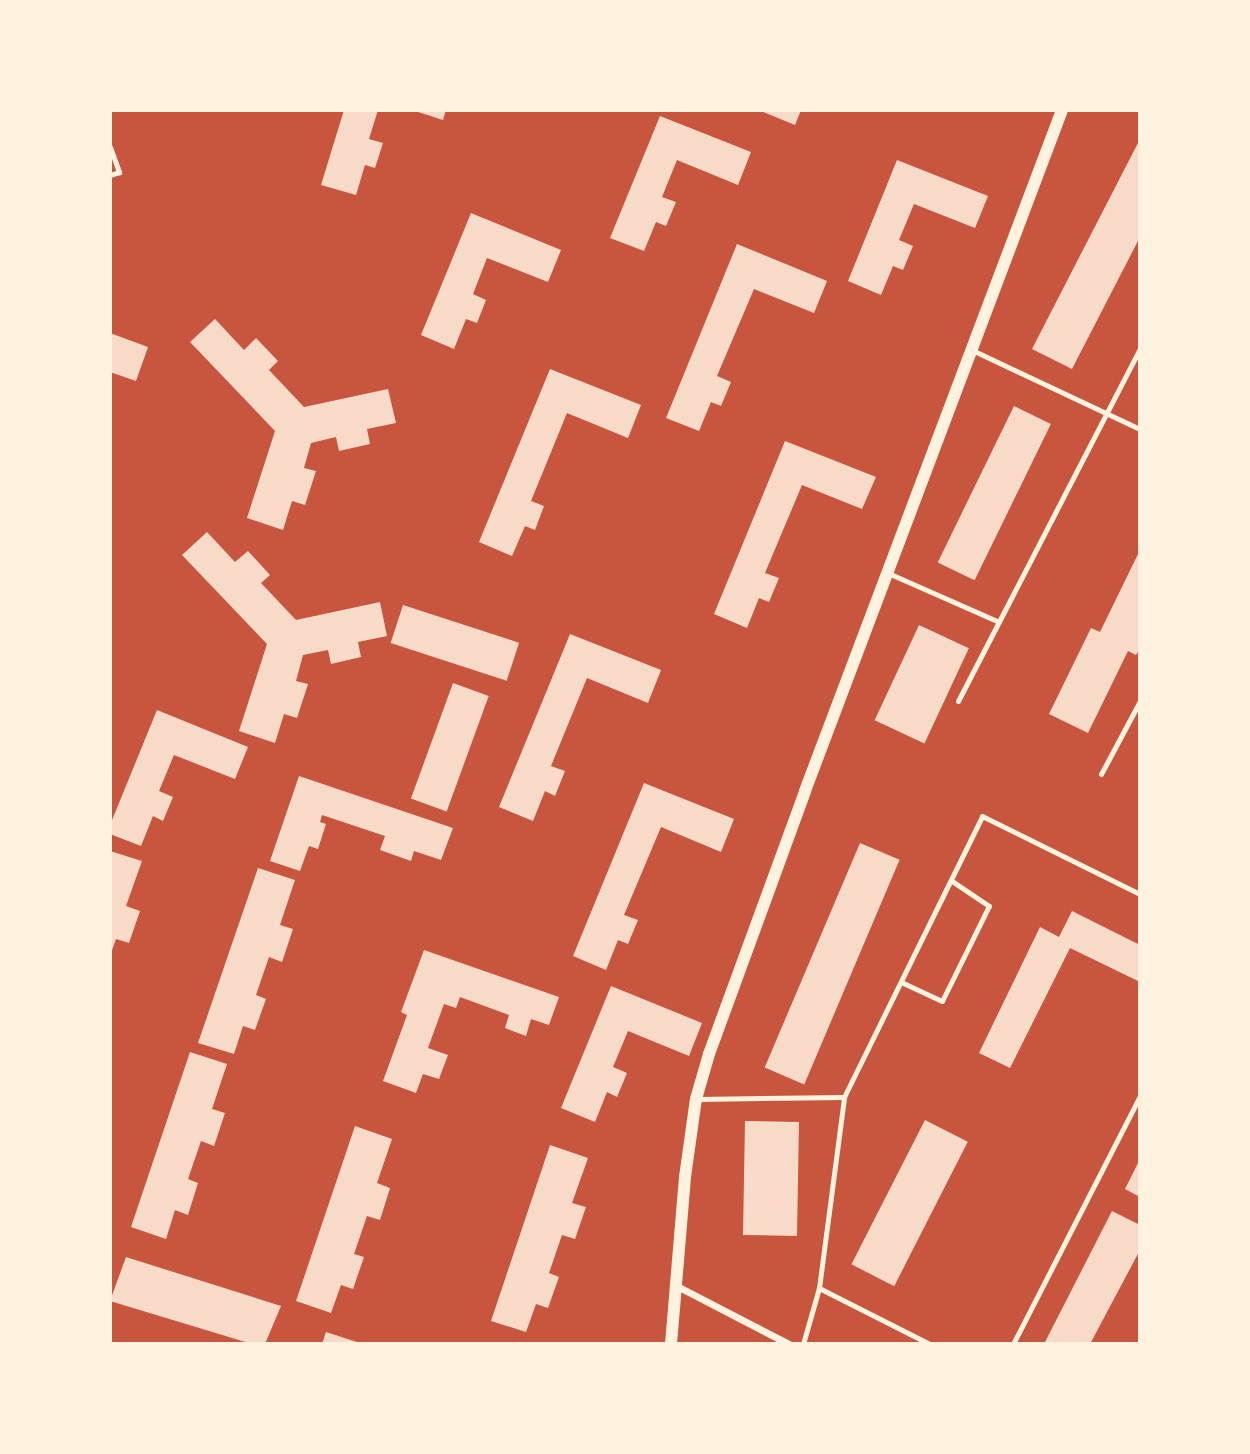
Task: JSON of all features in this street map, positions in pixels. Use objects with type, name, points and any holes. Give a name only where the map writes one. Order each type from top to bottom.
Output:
[{"type":"street","points":[[671,1344],[675,1284],[696,1099],[709,1054],[805,791],[1062,110]]},
{"type":"street","points":[[675,1284],[789,1344]]},
{"type":"lane","points":[[110,148],[119,172],[110,176]]},
{"type":"lane","points":[[958,701],[1140,349]]},
{"type":"lane","points":[[972,350],[1140,429]]},
{"type":"lane","points":[[888,573],[999,622]]},
{"type":"lane","points":[[1101,774],[1140,701]]},
{"type":"lane","points":[[803,1344],[819,1288],[844,1097],[982,817],[1140,894]]},
{"type":"lane","points":[[901,982],[942,1001],[989,906],[951,881]]},
{"type":"lane","points":[[1013,1344],[1140,1096]]},
{"type":"lane","points":[[696,1099],[844,1097]]},
{"type":"lane","points":[[819,1288],[930,1344]]},
{"type":"building","points":[[344,110],[378,110],[369,139],[383,143],[375,168],[365,165],[356,195],[321,185]]},
{"type":"building","points":[[412,110],[446,110],[443,120]]},
{"type":"building","points":[[758,110],[801,110],[795,125]]},
{"type":"building","points":[[660,116],[751,152],[738,185],[677,160],[662,197],[676,202],[666,226],[656,222],[644,251],[610,238]]},
{"type":"building","points":[[1140,139],[1140,237],[1072,369],[1032,349]]},
{"type":"building","points":[[897,160],[988,196],[975,228],[914,204],[899,240],[913,246],[903,270],[893,266],[881,295],[848,281]]},
{"type":"building","points":[[471,213],[561,250],[548,282],[487,258],[473,294],[486,300],[477,323],[466,319],[454,349],[421,335]]},
{"type":"building","points":[[737,244],[827,281],[814,313],[754,289],[717,376],[731,382],[721,406],[711,402],[699,431],[666,418]]},
{"type":"building","points":[[215,319],[244,350],[256,338],[278,361],[269,370],[304,407],[388,389],[396,423],[367,429],[370,444],[339,451],[336,437],[311,443],[304,468],[316,471],[305,505],[292,501],[283,530],[247,518],[275,431],[190,342]]},
{"type":"building","points":[[110,333],[148,347],[136,381],[110,372]]},
{"type":"building","points":[[550,369],[641,405],[628,438],[567,413],[531,501],[544,506],[535,530],[525,526],[512,556],[479,542]]},
{"type":"building","points":[[1014,406],[1051,424],[975,580],[938,562]]},
{"type":"building","points":[[785,441],[876,477],[862,509],[802,485],[765,573],[779,578],[769,602],[759,598],[747,628],[714,614]]},
{"type":"building","points":[[207,532],[235,562],[248,551],[270,575],[261,583],[296,620],[380,602],[387,636],[358,642],[361,657],[331,664],[328,650],[303,655],[296,681],[308,684],[297,718],[284,714],[275,743],[239,731],[267,644],[182,555]]},
{"type":"building","points":[[1140,550],[1140,648],[1136,655],[1128,651],[1088,733],[1049,714],[1091,628],[1100,632]]},
{"type":"building","points":[[403,605],[519,643],[507,681],[391,643]]},
{"type":"building","points":[[919,625],[969,648],[924,743],[875,720]]},
{"type":"building","points":[[570,634],[661,670],[648,703],[587,678],[551,766],[565,771],[555,796],[545,791],[533,821],[499,807]]},
{"type":"building","points":[[453,683],[489,696],[447,812],[411,799]]},
{"type":"building","points":[[157,710],[248,747],[235,779],[174,755],[159,791],[173,797],[163,821],[153,816],[141,846],[110,834],[110,825]]},
{"type":"building","points":[[299,776],[453,828],[441,860],[414,851],[411,861],[380,850],[385,836],[322,815],[320,822],[326,824],[318,849],[309,846],[300,871],[270,861]]},
{"type":"building","points":[[644,783],[734,819],[721,852],[661,827],[624,915],[638,920],[628,944],[618,940],[606,970],[573,956]]},
{"type":"building","points":[[860,843],[900,860],[804,1084],[765,1068]]},
{"type":"building","points":[[110,851],[142,861],[126,906],[140,911],[129,943],[116,939],[111,953]]},
{"type":"building","points":[[258,868],[295,880],[280,925],[293,929],[282,962],[269,957],[256,995],[266,999],[255,1030],[243,1026],[234,1054],[198,1043]]},
{"type":"building","points":[[1072,911],[1140,945],[1140,982],[1070,948],[1010,1068],[979,1053],[1040,927],[1059,937]]},
{"type":"building","points":[[424,950],[559,997],[549,1025],[531,1019],[526,1036],[505,1028],[509,1015],[460,997],[456,1008],[444,1004],[428,1048],[448,1055],[439,1079],[423,1074],[416,1093],[383,1081],[407,1015],[401,1012]]},
{"type":"building","points":[[611,986],[702,1023],[689,1056],[628,1031],[613,1067],[627,1073],[617,1097],[607,1092],[595,1122],[561,1108]]},
{"type":"building","points":[[190,1052],[227,1064],[212,1109],[225,1113],[214,1146],[201,1141],[188,1179],[198,1183],[188,1215],[175,1210],[166,1239],[131,1227]]},
{"type":"building","points":[[925,1120],[968,1142],[894,1286],[851,1264]]},
{"type":"building","points":[[745,1121],[799,1122],[797,1236],[743,1235]]},
{"type":"building","points":[[355,1126],[392,1139],[377,1183],[390,1188],[380,1220],[367,1216],[354,1254],[364,1257],[353,1289],[341,1285],[331,1313],[296,1301]]},
{"type":"building","points":[[550,1145],[588,1158],[572,1203],[586,1207],[575,1239],[562,1235],[549,1273],[559,1277],[548,1308],[536,1304],[526,1332],[491,1321]]},
{"type":"building","points":[[1140,1159],[1140,1197],[1125,1189]]},
{"type":"building","points":[[1112,1211],[1140,1225],[1140,1250],[1090,1344],[1044,1344]]},
{"type":"building","points":[[126,1257],[281,1306],[265,1344],[252,1344],[110,1301]]},
{"type":"building","points":[[326,1332],[360,1343],[322,1344]]}]
